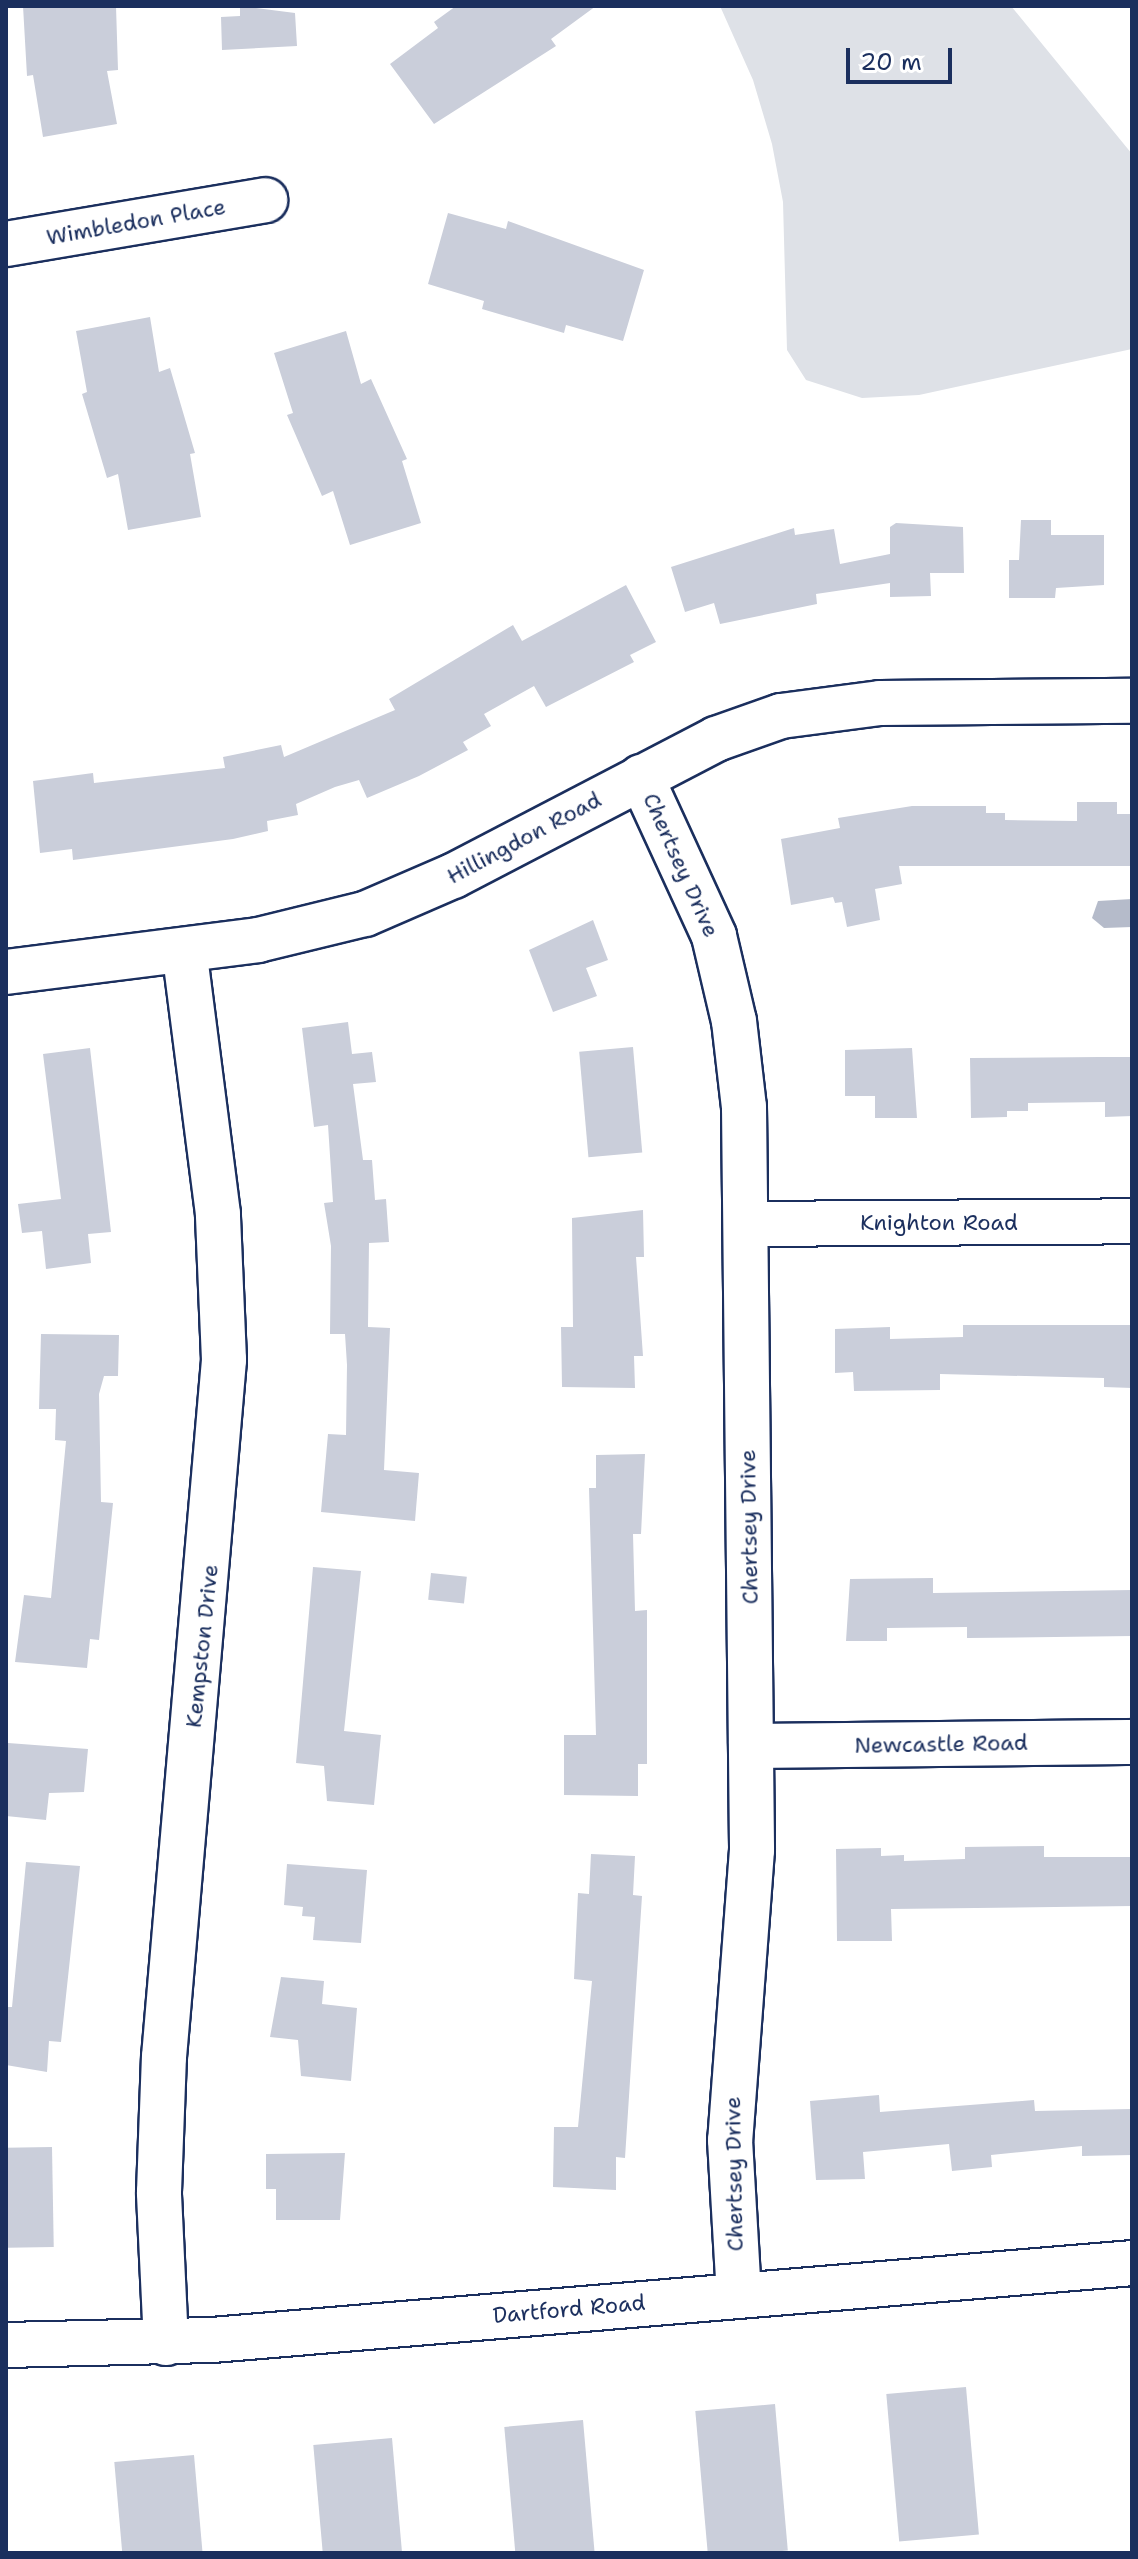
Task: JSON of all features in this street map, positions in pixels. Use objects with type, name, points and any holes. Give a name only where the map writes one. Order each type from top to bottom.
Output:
[{"type":"street","name":"Wimbledon Place","points":[[6,244],[265,200]]},
{"type":"street","name":"Hillingdon Road","points":[[6,972],[293,933],[382,908],[741,728],[810,710],[880,703],[1132,701]]},
{"type":"street","name":"Chertsey Drive","points":[[641,777],[692,878],[723,967],[742,1075],[751,1895],[730,2140],[739,2294]]},
{"type":"street","name":"Kempston Drive","points":[[166,2343],[162,2082],[224,1360],[218,1214],[184,950]]},
{"type":"street","name":"Knighton Road","points":[[746,1224],[1132,1221]]},
{"type":"street","name":"Newcastle Road","points":[[751,1746],[1132,1742]]},
{"type":"street","name":"Dartford Road","points":[[6,2345],[166,2343],[1132,2263]]},
{"type":"shaded area","points":[[720,6],[1011,6],[1132,154],[1132,349],[919,395],[862,398],[806,380],[787,350],[783,202],[772,144],[753,80]]},
{"type":"water","points":[[1132,899],[1132,927],[1104,928],[1092,918],[1098,901]]},
{"type":"building","points":[[23,6],[116,6],[118,70],[107,71],[117,124],[43,137],[33,75],[27,76]]},
{"type":"building","points":[[240,6],[295,13],[297,46],[222,50],[221,17],[240,16]]},
{"type":"building","points":[[456,6],[596,6],[551,39],[556,46],[434,124],[390,64],[438,28],[434,22]]},
{"type":"building","points":[[448,213],[506,229],[508,221],[644,270],[623,341],[566,325],[564,333],[482,309],[484,301],[428,284]]},
{"type":"building","points":[[150,317],[159,372],[170,368],[195,453],[190,454],[201,517],[128,530],[118,474],[107,478],[82,394],[87,392],[76,331]]},
{"type":"building","points":[[346,331],[361,384],[371,379],[407,459],[402,461],[421,523],[350,545],[333,491],[322,496],[287,415],[293,413],[274,353]]},
{"type":"building","points":[[1021,520],[1051,520],[1051,535],[1104,535],[1104,585],[1056,588],[1055,598],[1009,598],[1009,560],[1019,560]]},
{"type":"building","points":[[896,523],[963,527],[964,573],[930,573],[931,596],[890,597],[890,583],[816,594],[817,604],[720,624],[714,603],[685,612],[671,567],[794,528],[795,535],[834,529],[840,564],[890,554],[890,527]]},
{"type":"building","points":[[626,585],[656,642],[630,655],[634,662],[546,707],[534,686],[484,714],[491,726],[463,742],[468,750],[419,776],[367,798],[359,780],[335,787],[296,804],[298,815],[267,821],[268,831],[233,839],[73,860],[72,849],[40,853],[33,781],[93,773],[94,783],[225,768],[223,757],[281,745],[284,757],[395,710],[389,699],[513,625],[522,641]]},
{"type":"building","points":[[1077,802],[1117,802],[1117,814],[1132,814],[1132,866],[899,866],[902,884],[875,889],[880,920],[847,927],[842,902],[835,903],[833,897],[791,905],[781,839],[840,828],[838,818],[912,806],[986,806],[986,813],[1005,813],[1005,820],[1077,821]]},
{"type":"building","points":[[593,920],[608,960],[586,968],[597,996],[553,1012],[529,950]]},
{"type":"building","points":[[348,1022],[352,1054],[372,1052],[376,1082],[353,1084],[363,1160],[372,1160],[375,1200],[386,1199],[389,1242],[369,1243],[368,1327],[390,1328],[384,1470],[419,1473],[415,1521],[321,1512],[328,1434],[346,1435],[347,1365],[345,1334],[330,1334],[331,1246],[324,1203],[333,1202],[328,1125],[314,1127],[302,1028]]},
{"type":"building","points":[[633,1047],[642,1153],[588,1157],[579,1052]]},
{"type":"building","points":[[90,1048],[111,1232],[88,1234],[91,1263],[46,1269],[42,1231],[22,1233],[18,1204],[61,1199],[43,1054]]},
{"type":"building","points":[[912,1048],[917,1118],[875,1118],[875,1096],[845,1096],[845,1050]]},
{"type":"building","points":[[1132,1057],[1132,1116],[1105,1117],[1105,1102],[1028,1103],[1028,1111],[1007,1111],[1007,1117],[971,1118],[970,1058]]},
{"type":"building","points":[[643,1210],[644,1257],[636,1257],[643,1356],[634,1356],[635,1388],[562,1387],[561,1327],[573,1327],[572,1218]]},
{"type":"building","points":[[963,1325],[1132,1325],[1132,1388],[1104,1387],[1104,1378],[940,1374],[940,1390],[854,1391],[853,1372],[835,1373],[835,1329],[890,1327],[890,1339],[963,1337]]},
{"type":"building","points":[[41,1334],[119,1335],[118,1376],[104,1376],[99,1394],[101,1502],[113,1503],[99,1640],[90,1639],[87,1668],[15,1662],[24,1595],[51,1598],[66,1441],[55,1440],[56,1409],[39,1409]]},
{"type":"building","points":[[645,1454],[641,1534],[633,1534],[635,1611],[647,1610],[647,1764],[638,1764],[638,1796],[564,1795],[564,1735],[596,1735],[589,1488],[596,1488],[596,1455]]},
{"type":"building","points":[[313,1567],[361,1571],[344,1731],[381,1735],[374,1805],[327,1801],[324,1766],[296,1763]]},
{"type":"building","points":[[431,1573],[467,1577],[464,1604],[428,1600]]},
{"type":"building","points":[[933,1578],[933,1593],[1132,1590],[1132,1636],[967,1638],[967,1627],[887,1628],[887,1641],[846,1641],[850,1579]]},
{"type":"building","points":[[8,1743],[88,1749],[84,1792],[49,1793],[46,1820],[6,1816]]},
{"type":"building","points":[[1044,1846],[1044,1857],[1132,1857],[1132,1906],[891,1909],[892,1941],[837,1941],[836,1849],[881,1848],[881,1856],[904,1855],[904,1861],[965,1859],[965,1847]]},
{"type":"building","points":[[591,1854],[635,1856],[633,1895],[642,1896],[625,2158],[616,2157],[616,2190],[553,2187],[554,2127],[578,2127],[592,1981],[574,1979],[578,1893],[589,1894]]},
{"type":"building","points":[[26,1862],[80,1866],[61,2042],[49,2041],[47,2072],[6,2065],[6,2007],[12,2007]]},
{"type":"building","points":[[287,1864],[367,1870],[361,1943],[313,1940],[315,1917],[302,1916],[303,1907],[284,1905]]},
{"type":"building","points":[[281,1977],[324,1981],[322,2004],[357,2008],[351,2081],[301,2076],[298,2040],[270,2037]]},
{"type":"building","points":[[879,2095],[880,2112],[1034,2100],[1035,2111],[1132,2109],[1132,2155],[1082,2156],[1082,2146],[991,2155],[992,2167],[952,2171],[949,2144],[863,2152],[865,2179],[816,2180],[810,2101]]},
{"type":"building","points":[[52,2147],[54,2247],[8,2248],[6,2148]]},
{"type":"building","points":[[345,2153],[340,2220],[276,2220],[276,2189],[266,2189],[266,2154]]},
{"type":"building","points":[[966,2387],[979,2534],[899,2541],[886,2394]]},
{"type":"building","points":[[775,2404],[788,2550],[708,2553],[695,2411]]},
{"type":"building","points":[[583,2420],[595,2553],[515,2553],[504,2427]]},
{"type":"building","points":[[392,2438],[402,2553],[323,2553],[313,2445]]},
{"type":"building","points":[[194,2455],[203,2553],[122,2553],[114,2462]]}]
